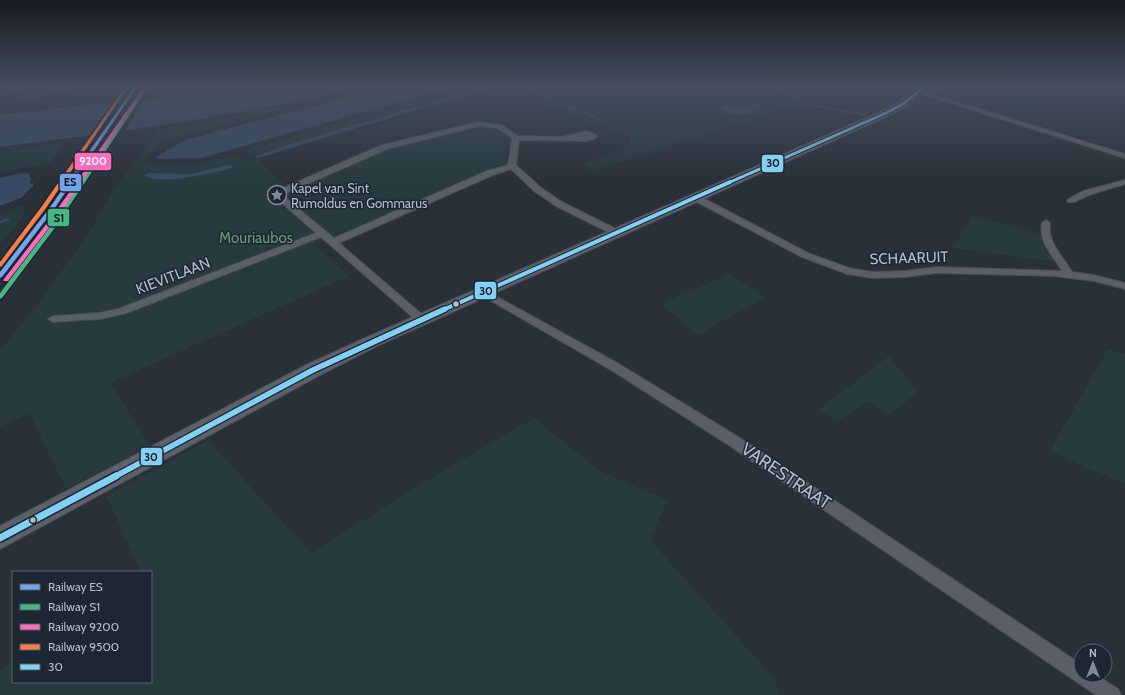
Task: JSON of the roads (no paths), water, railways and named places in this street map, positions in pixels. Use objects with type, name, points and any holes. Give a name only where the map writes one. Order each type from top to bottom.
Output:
[{"type":"main road","points":[[0,538],[313,370],[483,292],[874,118]]},
{"type":"street","points":[[1011,118],[1125,156]]},
{"type":"street","points":[[421,320],[277,194],[385,147],[479,124],[488,124],[503,128],[516,138],[561,139]]},
{"type":"street","points":[[512,163],[516,138]]},
{"type":"street","points":[[333,242],[512,163]]},
{"type":"street","points":[[512,163],[537,190],[559,204],[617,233]]},
{"type":"street","points":[[1072,200],[1086,193],[1125,182]]},
{"type":"street","name":"SCHAARUIT","points":[[696,198],[805,255],[847,271],[872,275],[905,274],[936,270],[1016,271],[1094,278],[1125,286]]},
{"type":"street","points":[[1046,223],[1044,230],[1045,238],[1068,275]]},
{"type":"street","name":"KIEVITLAAN","points":[[52,319],[99,316],[120,312],[323,233]]},
{"type":"street","name":"VARESTRAAT","points":[[483,292],[615,367],[732,440],[1073,669]]},
{"type":"street","name":"VARESTRAAT","points":[[1094,683],[1112,695]]},
{"type":"water","points":[[0,118],[203,118],[136,129],[0,147]]},
{"type":"water","points":[[268,118],[342,118],[201,158],[158,159],[156,157],[185,140]]},
{"type":"water","points":[[376,118],[389,118],[258,158],[255,157],[286,145]]},
{"type":"water","points":[[227,165],[232,166],[233,168],[187,178],[161,180],[144,175],[149,173],[191,174]]},
{"type":"water","points":[[21,173],[29,174],[32,180],[30,181],[31,184],[34,183],[33,186],[21,198],[0,206],[0,178]]},
{"type":"waterway","points":[[1000,118],[1045,133]]},
{"type":"waterway","points":[[0,222],[8,219]]},
{"type":"rail line","name":"9500","points":[[0,265],[44,207],[105,118]]},
{"type":"rail line","name":"ES","points":[[0,276],[50,211],[114,118]]},
{"type":"rail line","name":"9200","points":[[6,280],[56,215],[123,118]]},
{"type":"rail line","name":"S1","points":[[0,297],[52,228],[125,118]]},
{"type":"place","name":"Kapel van Sint Rumoldus en Gommarus","points":[[277,195]]},
{"type":"park label","name":"Mouriaubos","points":[[256,238]]}]
